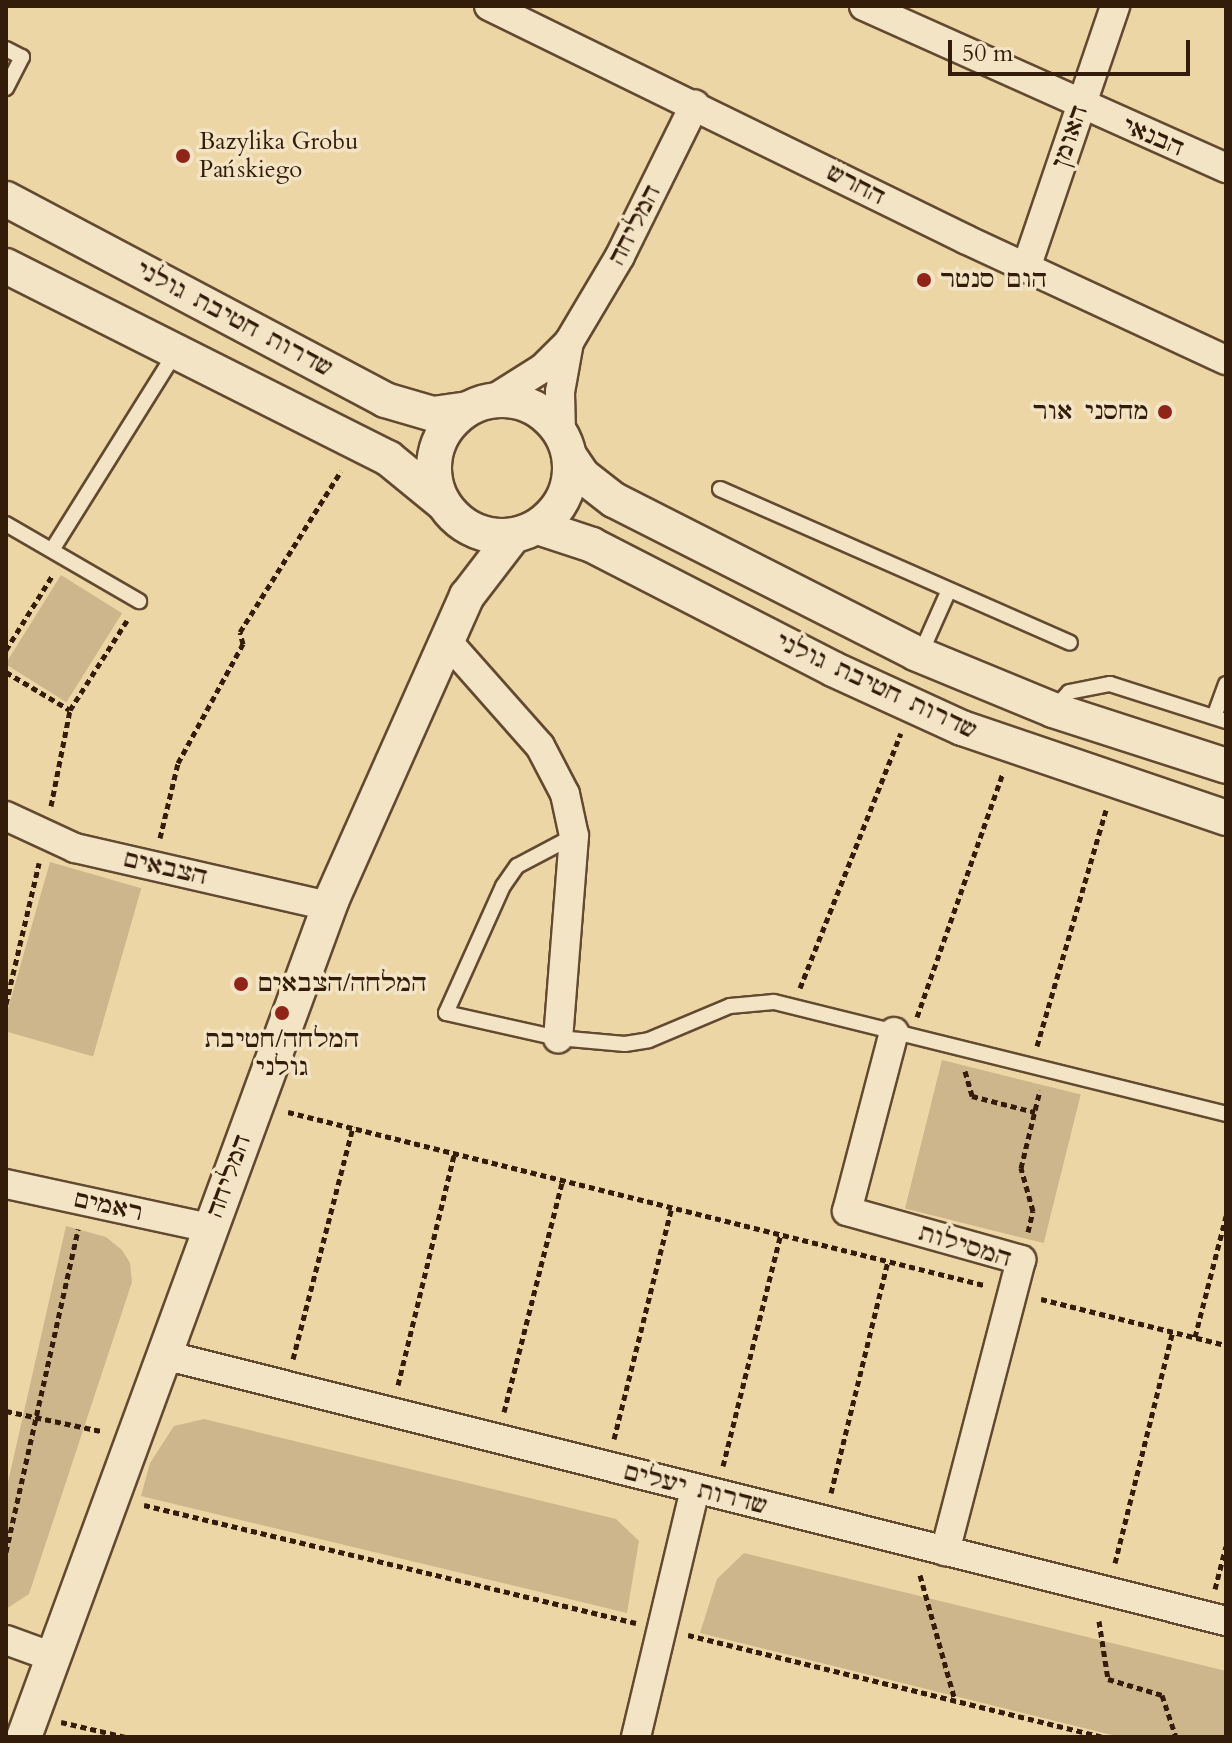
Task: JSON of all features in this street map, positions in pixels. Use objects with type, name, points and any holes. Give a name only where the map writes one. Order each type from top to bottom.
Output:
[{"type":"street","name":"החרש","points":[[489,6],[1026,268],[1226,360]]},
{"type":"street","name":"הבנאי","points":[[864,6],[1226,168]]},
{"type":"street","name":"האומן","points":[[1026,268],[1115,6]]},
{"type":"street","name":"המליחה","points":[[480,405],[543,368],[569,342],[620,256],[695,104]]},
{"type":"street","name":"שדרות חטיבת גולני","points":[[6,199],[385,400],[433,414],[480,405]]},
{"type":"street","points":[[6,266],[406,470],[448,509],[473,530],[525,532],[564,498],[566,445],[532,406],[480,405],[448,427],[436,451],[435,479],[448,509]]},
{"type":"street","name":"המליחה","points":[[566,445],[560,392],[569,342]]},
{"type":"street","name":"שדרות חטיבת גולני","points":[[566,445],[583,476],[614,500],[920,655],[1053,710],[1226,766]]},
{"type":"street","name":"המליחה","points":[[448,509],[463,574],[451,632]]},
{"type":"street","name":"המליחה","points":[[28,1726],[329,906],[451,632],[479,578],[525,532]]},
{"type":"street","name":"שדרות חטיבת גולני","points":[[525,532],[592,545],[911,706],[1012,748],[1226,818]]},
{"type":"street","points":[[451,632],[540,746],[565,794],[574,836],[558,1038]]},
{"type":"street","name":"הצבאים","points":[[6,816],[45,838],[329,906]]},
{"type":"street","name":"המסילות","points":[[902,1034],[847,1211],[1021,1260],[945,1551]]},
{"type":"street","name":"ראמים","points":[[6,1184],[210,1228]]},
{"type":"street","name":"שדרות יעלים","points":[[164,1355],[1217,1619]]},
{"type":"street","points":[[636,1737],[662,1629],[705,1492]]},
{"type":"street","points":[[6,1640],[53,1657]]},
{"type":"lane","points":[[6,49],[22,57],[6,88]]},
{"type":"lane","points":[[58,554],[175,353]]},
{"type":"lane","points":[[720,489],[1070,643]]},
{"type":"lane","points":[[6,524],[139,601]]},
{"type":"lane","points":[[920,655],[949,590]]},
{"type":"lane","points":[[1053,710],[1069,692],[1110,684],[1220,719],[1226,684]]},
{"type":"lane","points":[[574,836],[517,866],[503,886],[446,1013],[558,1038],[625,1044],[745,1002],[793,1007],[1226,1114]]},
{"type":"path","points":[[154,866],[178,763],[243,644],[240,632],[358,444]]},
{"type":"path","points":[[6,650],[58,554]]},
{"type":"path","points":[[6,1004],[45,838],[70,710],[139,601]]},
{"type":"path","points":[[6,672],[70,710]]},
{"type":"path","points":[[793,1007],[911,706]]},
{"type":"path","points":[[902,1034],[1012,748]]},
{"type":"path","points":[[1021,1260],[1033,1211],[1021,1168],[1035,1112],[1038,1068],[1114,783]]},
{"type":"path","points":[[6,958],[16,960]]},
{"type":"path","points":[[958,1049],[972,1096],[1035,1112]]},
{"type":"path","points":[[255,1104],[1226,1345]]},
{"type":"path","points":[[286,1387],[353,1127]]},
{"type":"path","points":[[391,1413],[455,1152]]},
{"type":"path","points":[[497,1440],[563,1179]]},
{"type":"path","points":[[6,1552],[85,1201]]},
{"type":"path","points":[[607,1467],[672,1207]]},
{"type":"path","points":[[1195,1337],[1226,1216]]},
{"type":"path","points":[[705,1492],[781,1234]]},
{"type":"path","points":[[824,1521],[888,1261]]},
{"type":"path","points":[[1173,1331],[1101,1590],[1108,1679],[1162,1695],[1176,1737]]},
{"type":"path","points":[[6,1411],[133,1438]]},
{"type":"path","points":[[112,1497],[1102,1737]]},
{"type":"path","points":[[910,1543],[956,1701]]},
{"type":"path","points":[[1217,1619],[1226,1546]]},
{"type":"path","points":[[28,1726],[126,1737]]},
{"type":"shaded area","points":[[61,575],[122,613],[66,702],[6,664]]},
{"type":"shaded area","points":[[50,862],[141,888],[93,1056],[6,1031],[6,1015]]},
{"type":"shaded area","points":[[942,1060],[1081,1095],[1044,1243],[905,1208]]},
{"type":"shaded area","points":[[66,1226],[106,1237],[122,1250],[130,1263],[132,1282],[29,1594],[6,1609],[6,1491]]},
{"type":"shaded area","points":[[204,1419],[616,1519],[639,1541],[627,1613],[141,1496],[150,1463],[174,1426]]},
{"type":"shaded area","points":[[744,1553],[1226,1671],[1226,1737],[1120,1737],[700,1633],[717,1579]]},
{"type":"place","name":"Bazylika Grobu Pańskiego","points":[[183,156]]},
{"type":"place","name":"הום סנטר","points":[[924,280]]},
{"type":"place","name":"מחסני אור","points":[[1165,412]]},
{"type":"place","name":"המלחה/הצבאים","points":[[241,984]]},
{"type":"place","name":"המלחה/חטיבת גולני","points":[[282,1013]]}]
